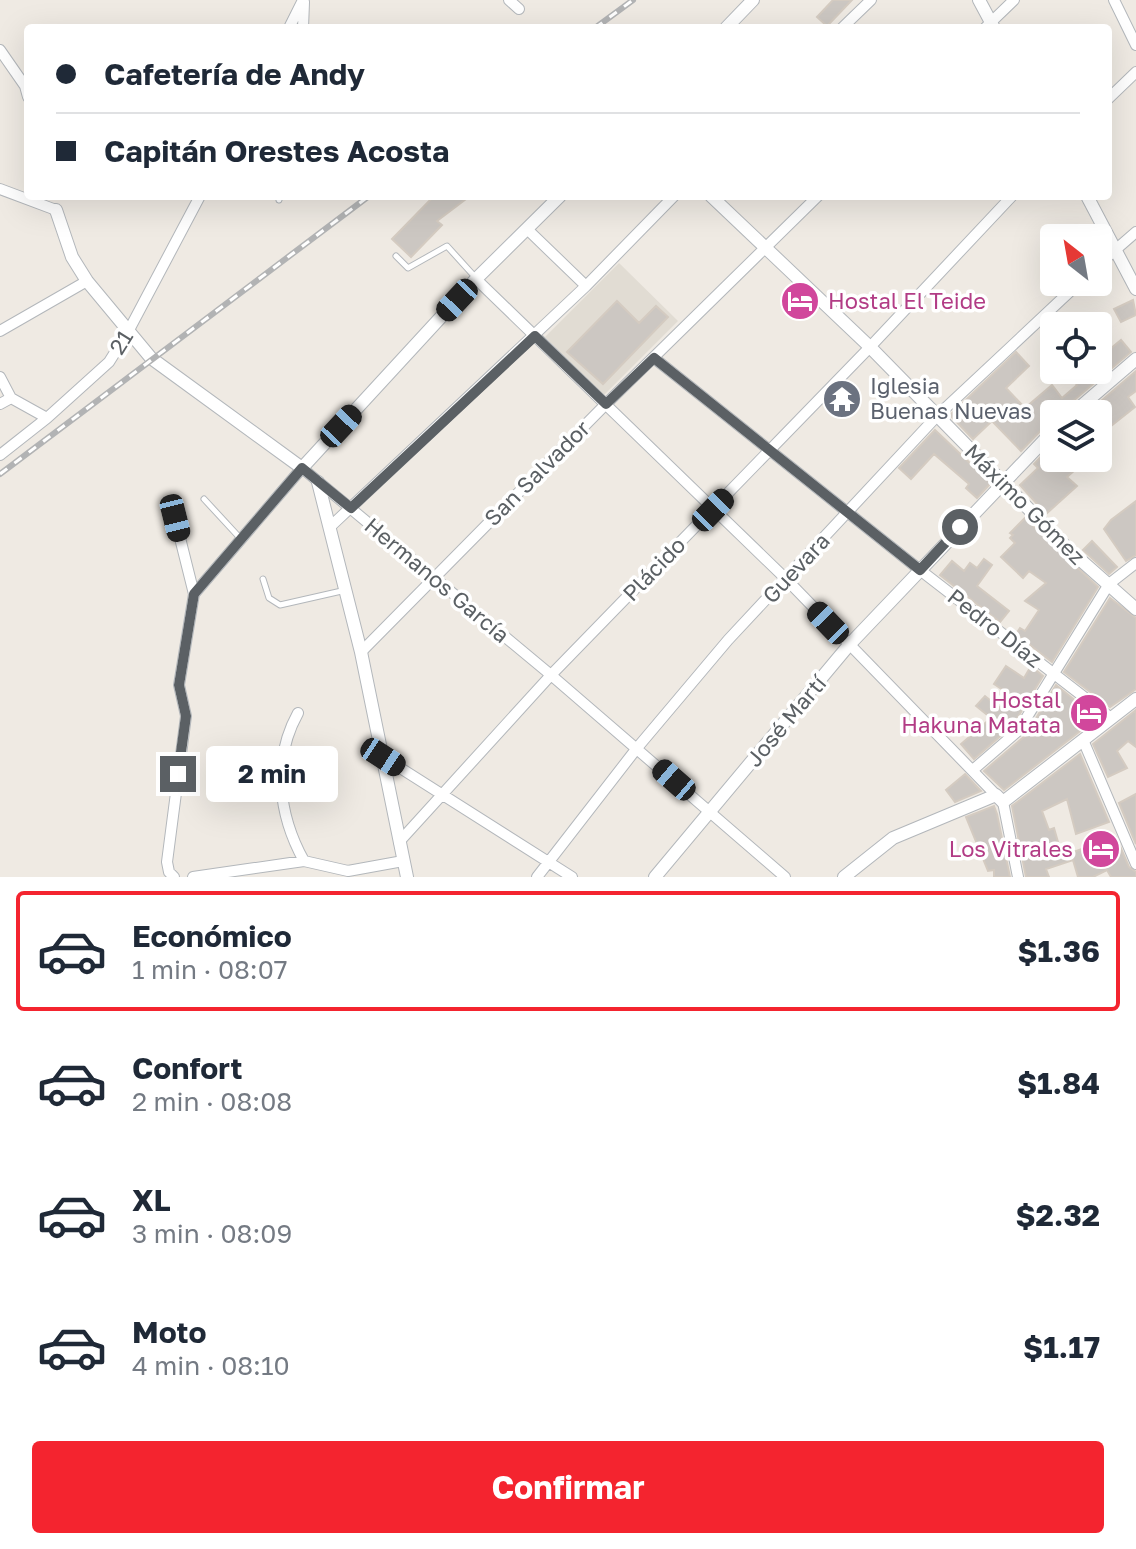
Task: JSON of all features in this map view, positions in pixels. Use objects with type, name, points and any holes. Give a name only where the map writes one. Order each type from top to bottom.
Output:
[{"type":"street","points":[[291,24],[304,0]]},
{"type":"street","points":[[303,24],[304,0]]},
{"type":"street","points":[[509,0],[519,9]]},
{"type":"street","points":[[730,24],[753,0]]},
{"type":"street","points":[[846,24],[871,0]]},
{"type":"street","points":[[979,0],[989,24]]},
{"type":"street","points":[[992,24],[1014,0]]},
{"type":"street","points":[[1114,0],[1136,45]]},
{"type":"street","points":[[0,50],[24,85]]},
{"type":"street","points":[[1112,95],[1136,72]]},
{"type":"street","points":[[0,189],[24,198]]},
{"type":"street","points":[[29,200],[56,210]]},
{"type":"street","name":"Hermanos García","points":[[54,200],[72,257],[87,281],[151,358],[302,468],[351,508],[637,748],[785,877]]},
{"type":"street","name":"21","points":[[0,455],[109,362],[198,200]]},
{"type":"street","points":[[194,594],[302,468],[476,279],[556,200]]},
{"type":"street","points":[[331,526],[535,336],[670,200]]},
{"type":"street","name":"Máximo Gómez","points":[[715,200],[870,347],[1001,484],[1136,609]]},
{"type":"street","name":"San Salvador","points":[[361,652],[606,404],[814,200]]},
{"type":"street","name":"Plácido","points":[[399,842],[551,675],[771,451],[1008,200]]},
{"type":"street","points":[[1089,200],[1136,289]]},
{"type":"street","points":[[527,229],[586,286]]},
{"type":"street","points":[[1112,252],[1136,232]]},
{"type":"street","points":[[476,279],[786,579],[974,769],[999,798],[1018,877]]},
{"type":"street","points":[[0,331],[87,281]]},
{"type":"street","name":"Guevara","points":[[537,877],[637,748],[728,640],[937,416],[1065,296]]},
{"type":"street","name":"Pedro Díaz","points":[[654,358],[1111,718]]},
{"type":"street","points":[[1088,400],[1136,359]]},
{"type":"street","points":[[0,377],[11,398],[47,418]]},
{"type":"street","points":[[0,404],[11,398]]},
{"type":"street","name":"José Martí","points":[[655,877],[849,645],[1040,444]]},
{"type":"street","points":[[318,482],[361,652],[407,877]]},
{"type":"street","points":[[172,875],[167,862],[186,716],[179,685],[194,594],[175,518]]},
{"type":"street","points":[[974,769],[1019,730],[1109,584],[1136,563]]},
{"type":"street","points":[[844,877],[893,838],[999,798],[1135,700]]},
{"type":"street","points":[[298,713],[289,730],[279,784],[293,839],[304,861]]},
{"type":"street","points":[[1083,740],[1136,864]]},
{"type":"street","points":[[383,757],[572,877]]},
{"type":"street","points":[[193,877],[304,861],[348,871],[403,861]]},
{"type":"lane","points":[[396,256],[408,268],[447,246],[476,279]]},
{"type":"lane","points":[[204,499],[240,538]]},
{"type":"lane","points":[[263,579],[269,598],[280,605],[347,590]]},
{"type":"shaded area","points":[[619,263],[678,321],[604,395],[545,337]]},
{"type":"building","points":[[833,0],[852,0],[829,24],[817,17]]},
{"type":"building","points":[[430,200],[465,200],[437,221],[442,225],[411,257],[392,239]]},
{"type":"building","points":[[1133,300],[1136,315],[1121,322],[1114,309]]},
{"type":"building","points":[[617,301],[639,323],[656,306],[668,317],[603,384],[567,352]]},
{"type":"building","points":[[1121,340],[1131,352],[1112,368],[1112,347]]},
{"type":"building","points":[[1016,352],[1029,366],[1006,388],[1025,408],[1052,385],[1062,398],[1077,385],[1093,384],[1074,400],[1040,400],[1040,431],[1021,451],[992,421],[973,439],[950,415]]},
{"type":"building","points":[[1136,371],[1136,391],[1128,397],[1135,407],[1112,425],[1112,400],[1102,400]]},
{"type":"building","points":[[935,430],[991,483],[977,498],[966,488],[969,484],[934,454],[911,479],[899,468]]},
{"type":"building","points":[[1040,458],[1040,472],[1073,472],[1067,477],[1077,486],[1046,514],[1020,485],[1038,468],[1034,464]]},
{"type":"building","points":[[1136,501],[1136,555],[1126,561],[1104,529]]},
{"type":"building","points":[[1025,518],[1098,587],[1052,662],[1016,634],[1020,628],[1025,631],[1039,610],[1025,601],[1046,583],[1029,571],[1023,578],[1001,557],[1015,543],[1010,533]]},
{"type":"building","points":[[1092,541],[1117,567],[1109,574],[1083,550]]},
{"type":"building","points":[[984,559],[992,565],[977,586],[1009,611],[1000,622],[940,575],[952,561],[964,571],[970,563],[977,568]]},
{"type":"building","points":[[1110,598],[1136,618],[1136,689],[1110,707],[1064,672]]},
{"type":"building","points":[[1006,666],[1024,678],[1031,666],[1043,676],[1013,725],[974,759],[961,744],[991,718],[976,706],[985,696],[1000,708],[1009,694],[994,684]]},
{"type":"building","points":[[1056,685],[1097,718],[1004,790],[984,771],[1026,735]]},
{"type":"building","points":[[1136,710],[1136,747],[1128,741],[1117,751],[1127,768],[1108,777],[1093,744]]},
{"type":"building","points":[[1080,754],[1109,822],[1076,834],[1067,799],[1042,811],[1049,830],[1054,828],[1062,856],[1116,837],[1136,877],[1111,877],[1107,870],[1093,877],[1078,877],[1073,860],[1046,869],[1049,877],[1026,877],[1012,806]]},
{"type":"building","points":[[965,774],[981,791],[955,802],[946,790]]},
{"type":"building","points":[[1136,794],[1136,844],[1119,803]]},
{"type":"building","points":[[994,806],[1010,877],[994,877],[994,870],[988,871],[966,817]]},
{"type":"railway","points":[[600,24],[633,0]]},
{"type":"railway","points":[[0,474],[364,200]]},
{"type":"place","name":"Hostal El Teide","points":[[800,301]]},
{"type":"place","name":"Iglesia Buenas Nuevas","points":[[842,399]]},
{"type":"place","name":"Hostal Hakuna Matata","points":[[1089,713]]},
{"type":"place","name":"Los Vitrales","points":[[1101,849]]},
{"type":"route","points":[[178,774],[186,716],[179,685],[194,594],[302,468],[351,508],[535,336],[606,404],[654,358],[920,570],[960,527]]}]
